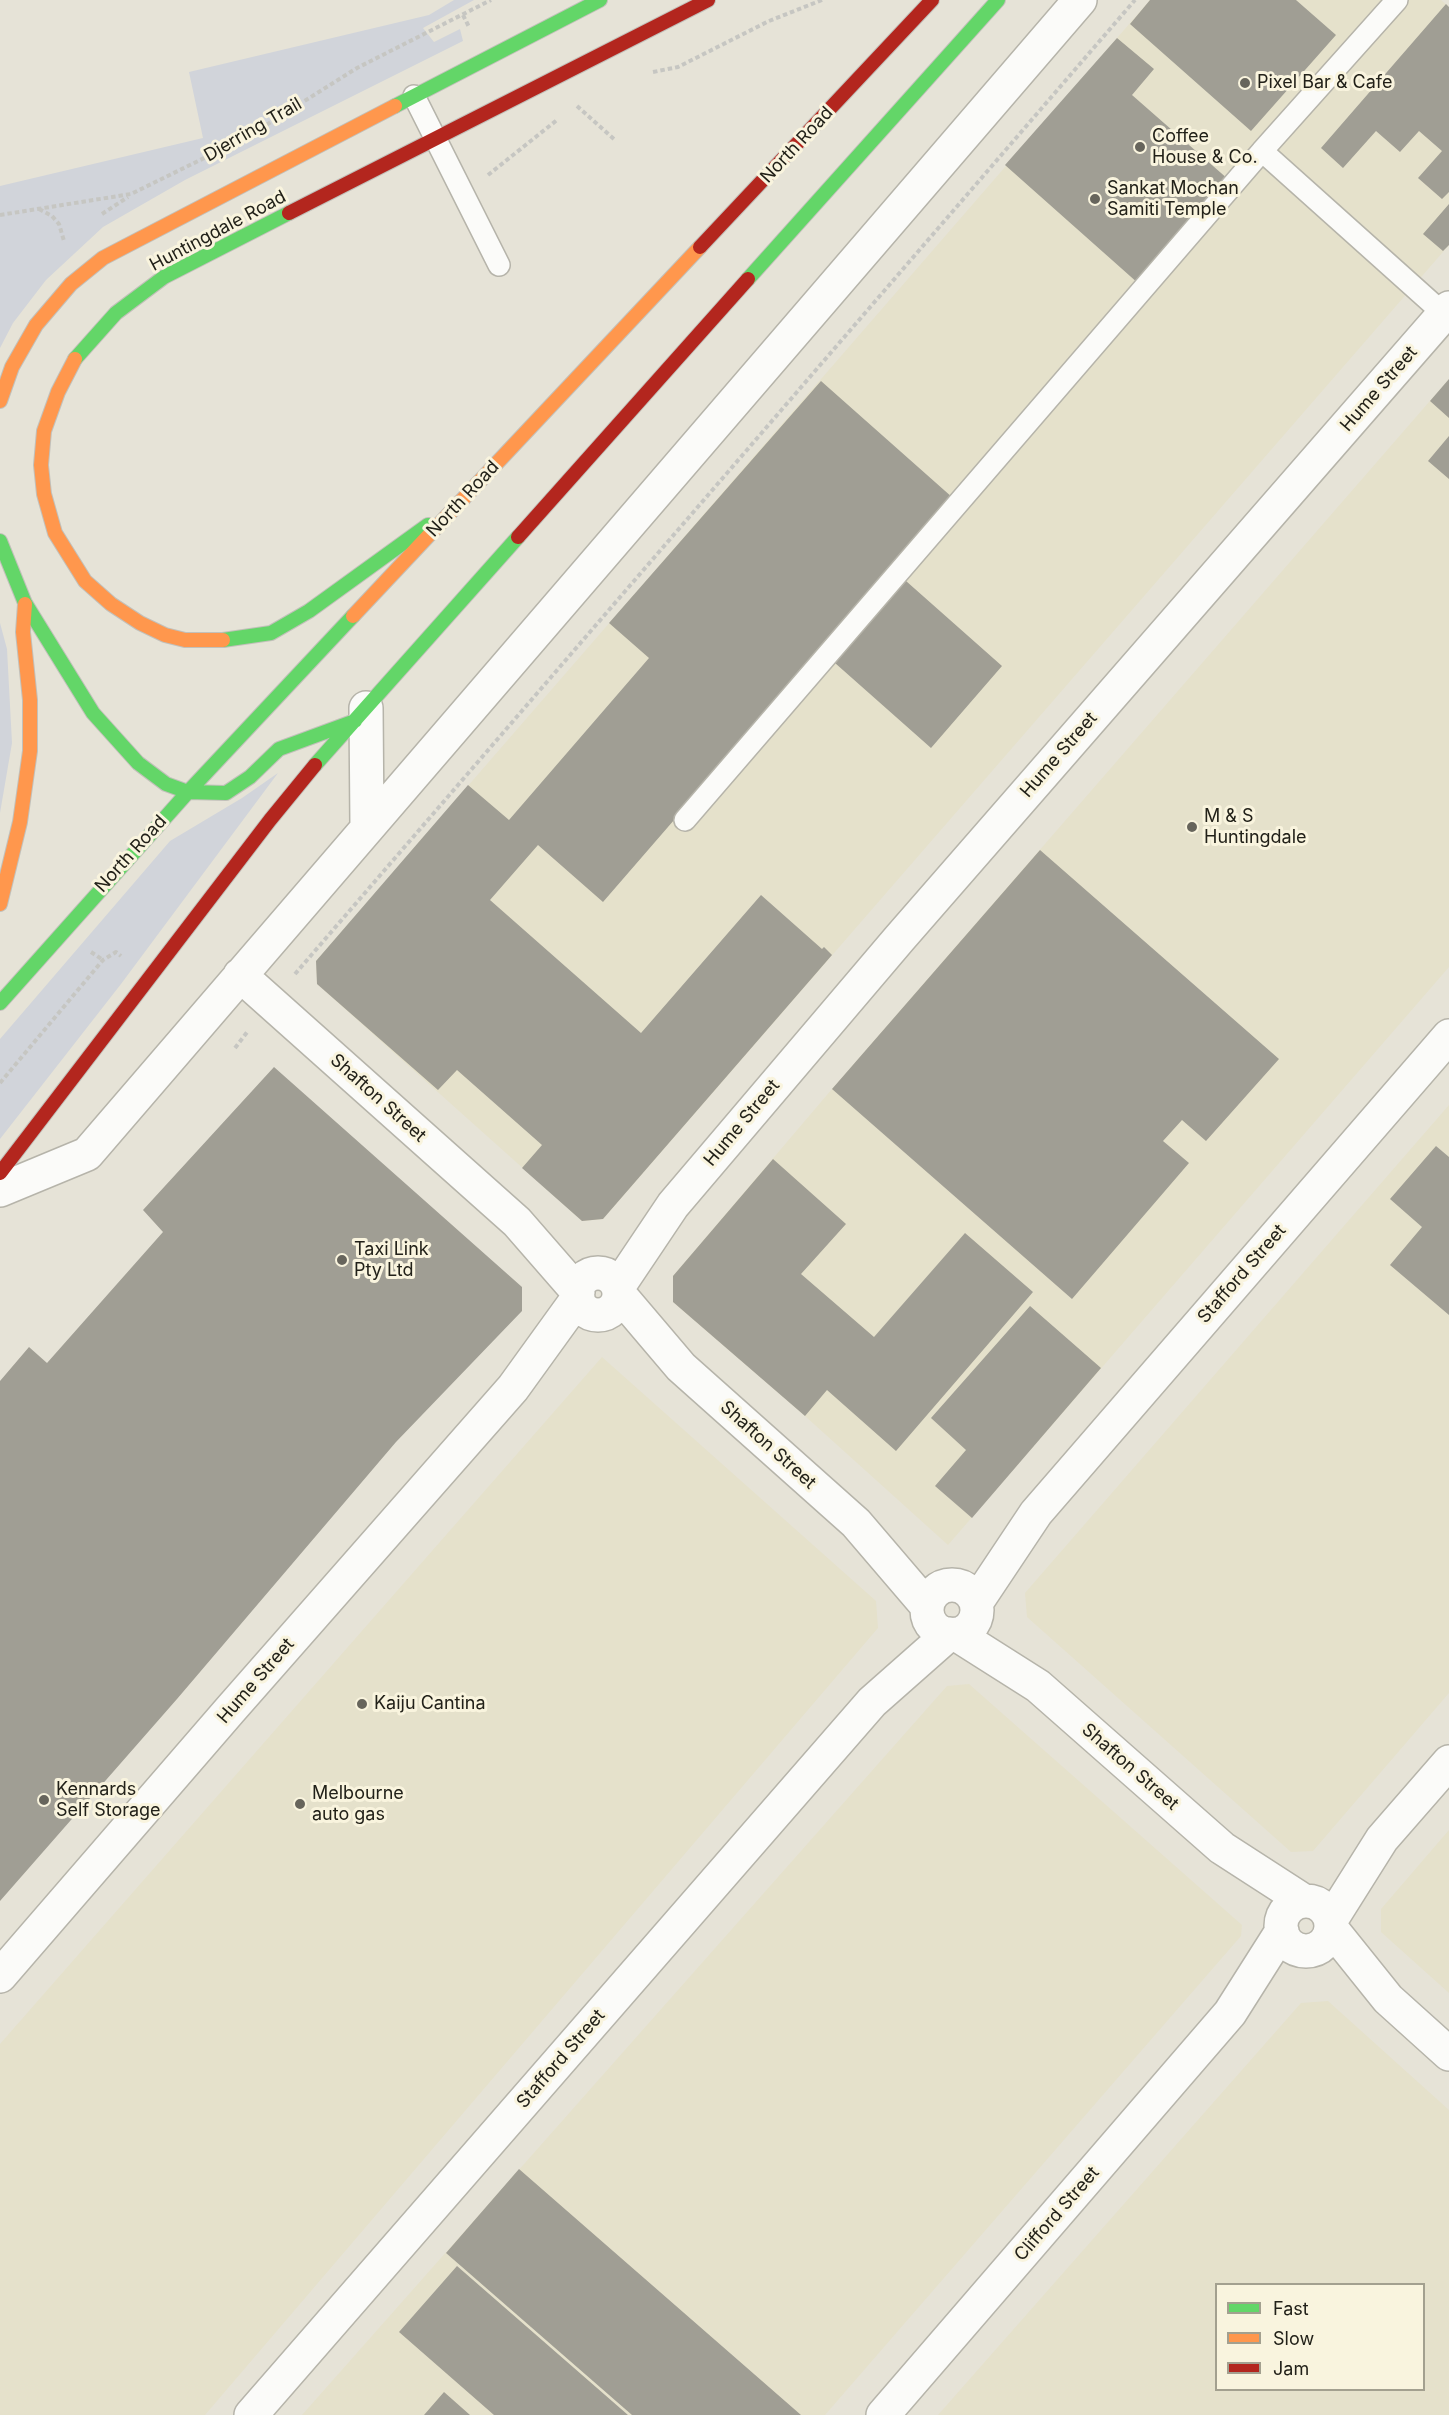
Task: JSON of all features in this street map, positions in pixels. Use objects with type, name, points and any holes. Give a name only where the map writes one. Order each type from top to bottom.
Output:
[{"type":"main road","name":"Huntingdale Road","points":[[0,401],[12,367],[36,325],[70,284],[103,258],[600,0]]},
{"type":"main road","name":"Huntingdale Road","points":[[461,501],[285,626],[256,636],[200,641],[165,635],[140,623],[111,604],[85,581],[74,567],[56,533],[42,479],[44,431],[58,392],[77,356],[116,313],[164,277],[708,0]]},
{"type":"main road","name":"North Road","points":[[0,1003],[188,792],[932,0]]},
{"type":"main road","points":[[0,1173],[151,978],[262,829],[360,715],[998,0]]},
{"type":"main road","points":[[0,541],[25,603],[93,713],[138,763],[155,777],[188,792],[226,793],[250,777],[279,749],[360,715]]},
{"type":"main road","points":[[0,904],[16,843],[30,752],[30,700],[22,632],[25,603]]},
{"type":"street","points":[[0,1190],[87,1154],[1080,0]]},
{"type":"street","name":"Hume Street","points":[[0,1976],[222,1719],[597,1293],[899,939],[1446,311]]},
{"type":"street","points":[[360,715],[367,827]]},
{"type":"street","name":"Shafton Street","points":[[240,975],[1222,1848],[1449,2054]]},
{"type":"street","name":"Stafford Street","points":[[251,2415],[1449,1036]]},
{"type":"street","name":"Clifford Street","points":[[883,2415],[1449,1762]]},
{"type":"lane","points":[[685,820],[1262,151],[1397,0]]},
{"type":"lane","points":[[414,96],[499,265]]},
{"type":"lane","points":[[1262,151],[1446,311]]},
{"type":"path","name":"Djerring Trail","points":[[0,215],[131,195],[247,137],[357,68],[491,0]]},
{"type":"path","points":[[647,73],[678,68],[769,21],[822,0]]},
{"type":"path","points":[[235,1048],[271,1002],[1135,0]]},
{"type":"path","points":[[568,112],[586,100]]},
{"type":"path","points":[[576,105],[615,140]]},
{"type":"path","points":[[464,194],[560,118]]},
{"type":"path","points":[[38,208],[52,216],[59,224],[64,243]]},
{"type":"path","points":[[0,1083],[103,960],[116,952],[129,961]]},
{"type":"shaded area","points":[[454,0],[474,0],[423,28],[434,42],[460,29],[463,41],[185,180],[103,227],[46,280],[13,323],[0,348],[0,186],[203,138],[189,72],[429,15]]},
{"type":"shaded area","points":[[1150,0],[1441,0],[1449,7],[1449,245],[603,1219],[582,1221],[317,984],[316,961]]},
{"type":"shaded area","points":[[1449,379],[1449,967],[948,1545],[805,1416],[673,1302],[673,1276],[832,1089]]},
{"type":"shaded area","points":[[0,623],[7,649],[12,743],[0,813]]},
{"type":"shaded area","points":[[278,773],[121,984],[0,1139],[0,1039],[170,841],[242,798]]},
{"type":"shaded area","points":[[1449,1105],[1449,1693],[1313,1851],[1291,1852],[1027,1617],[1025,1593]]},
{"type":"shaded area","points":[[602,1357],[876,1601],[878,1628],[205,2415],[0,2415],[0,2044]]},
{"type":"shaded area","points":[[969,1684],[1242,1925],[1241,1936],[825,2415],[302,2415],[947,1686]]},
{"type":"shaded area","points":[[1449,1830],[1449,1993],[1381,1932],[1381,1909]]},
{"type":"shaded area","points":[[1328,2001],[1449,2110],[1449,2415],[938,2415],[1301,2003]]},
{"type":"building","name":"Pixel Bar & Cafe","points":[[1150,0],[1296,0],[1336,35],[1251,131],[1130,24]]},
{"type":"building","points":[[1446,4],[1449,7],[1449,192],[1442,199],[1418,178],[1442,151],[1419,131],[1400,152],[1376,131],[1343,168],[1321,148]]},
{"type":"building","points":[[1117,38],[1154,69],[1132,95],[1229,180],[1139,284],[1005,165]]},
{"type":"building","points":[[1449,204],[1449,245],[1443,251],[1423,234]]},
{"type":"building","points":[[1449,379],[1449,418],[1430,401]]},
{"type":"building","points":[[821,381],[953,498],[603,902],[538,845],[490,900],[641,1033],[761,895],[822,949],[824,947],[832,955],[603,1219],[582,1221],[522,1168],[542,1145],[457,1070],[438,1090],[317,984],[316,961],[468,785],[509,820],[649,658],[609,623]]},
{"type":"building","points":[[1449,436],[1449,479],[1428,461]]},
{"type":"building","points":[[906,581],[1002,666],[931,748],[835,663]]},
{"type":"building","points":[[1040,850],[1279,1059],[1206,1141],[1182,1120],[1163,1141],[1189,1163],[1072,1299],[832,1089]]},
{"type":"building","points":[[274,1067],[522,1287],[522,1311],[396,1442],[177,1699],[0,1901],[0,1381],[29,1347],[47,1363],[163,1232],[143,1210]]},
{"type":"building","points":[[1436,1146],[1449,1157],[1449,1315],[1390,1265],[1422,1227],[1390,1199]]},
{"type":"building","points":[[773,1159],[846,1224],[801,1274],[874,1337],[965,1233],[1033,1292],[896,1451],[827,1390],[805,1416],[673,1302],[673,1276]]},
{"type":"building","points":[[1030,1306],[1101,1368],[972,1518],[935,1486],[966,1450],[931,1418]]},
{"type":"building","points":[[519,2169],[801,2415],[632,2415],[446,2253]]},
{"type":"building","points":[[457,2266],[628,2415],[494,2415],[399,2332]]},
{"type":"building","points":[[444,2392],[470,2415],[424,2415]]},
{"type":"traffic: fast","points":[[395,106],[600,0]]},
{"type":"traffic: fast","points":[[748,279],[998,0]]},
{"type":"traffic: fast","points":[[75,359],[116,313],[164,277],[289,213]]},
{"type":"traffic: fast","points":[[223,640],[271,633],[309,611],[428,525]]},
{"type":"traffic: fast","points":[[315,765],[518,537]]},
{"type":"traffic: fast","points":[[0,541],[25,603],[93,713],[138,763],[166,784],[188,792],[226,793],[250,777],[279,749],[355,721]]},
{"type":"traffic: fast","points":[[0,1003],[188,792],[353,616]]},
{"type":"traffic: slow","points":[[0,401],[12,367],[36,325],[71,284],[103,258],[395,106]]},
{"type":"traffic: slow","points":[[353,616],[700,247]]},
{"type":"traffic: slow","points":[[75,359],[58,392],[44,431],[41,465],[44,494],[55,533],[85,581],[111,604],[140,623],[165,635],[185,640],[223,640]]},
{"type":"traffic: slow","points":[[0,904],[20,822],[30,751],[30,700],[23,632],[25,604]]},
{"type":"traffic: jam","points":[[289,213],[708,0]]},
{"type":"traffic: jam","points":[[700,247],[932,0]]},
{"type":"traffic: jam","points":[[518,537],[748,279]]},
{"type":"traffic: jam","points":[[0,1173],[270,820],[315,765]]},
{"type":"place","name":"Pixel Bar & Cafe","points":[[1245,83]]},
{"type":"place","name":"Coffee House & Co.","points":[[1140,147]]},
{"type":"place","name":"Sankat Mochan Samiti Temple","points":[[1095,199]]},
{"type":"place","name":"M & S Huntingdale","points":[[1192,827]]},
{"type":"place","name":"Taxi Link Pty Ltd","points":[[342,1260]]},
{"type":"place","name":"Kaiju Cantina","points":[[362,1704]]},
{"type":"place","name":"Kennards Self Storage","points":[[44,1800]]},
{"type":"place","name":"Melbourne auto gas","points":[[300,1804]]}]
